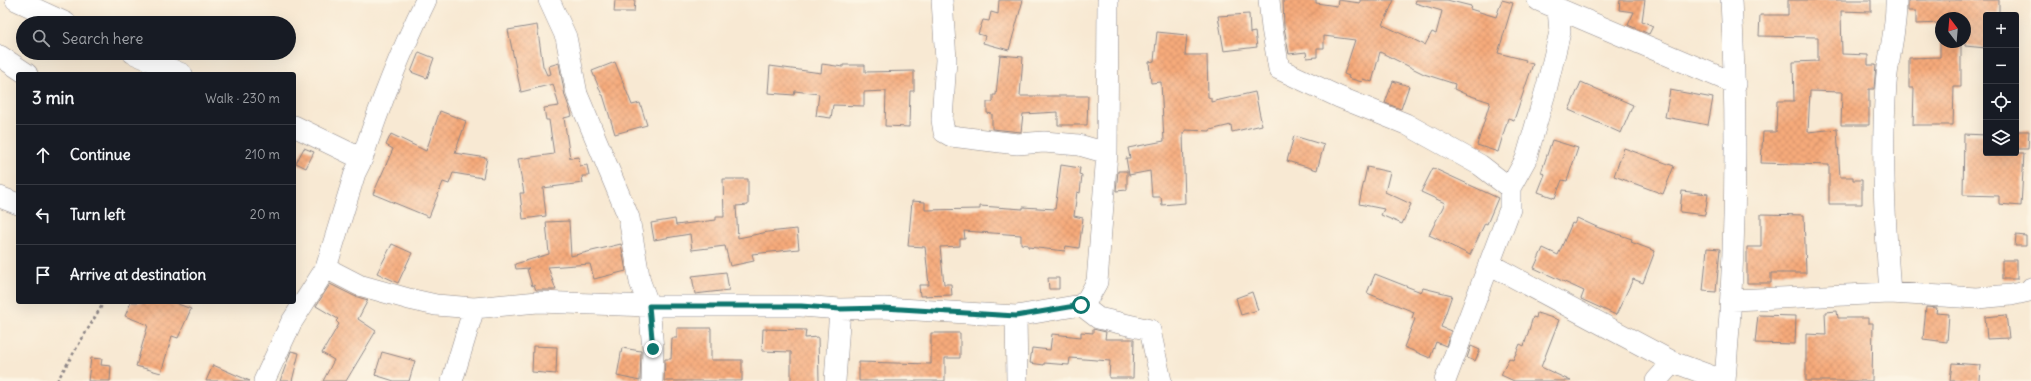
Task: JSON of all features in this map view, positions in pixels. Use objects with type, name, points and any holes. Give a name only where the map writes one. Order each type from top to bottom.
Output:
[{"type":"street","points":[[16,0],[51,16]]},
{"type":"street","points":[[264,381],[291,324],[326,268],[355,173],[362,159],[376,116],[403,47],[426,0]]},
{"type":"street","points":[[549,0],[566,36],[577,94],[629,218],[640,282],[649,306],[653,349],[652,381]]},
{"type":"street","points":[[942,0],[946,60],[942,120],[944,132],[951,136],[1017,144],[1044,142],[1079,145],[1107,153]]},
{"type":"street","points":[[326,268],[359,285],[410,299],[436,305],[474,308],[538,302],[649,306],[801,306],[840,309],[884,308],[1016,316],[1081,305],[1088,298],[1097,282],[1107,153],[1108,0]]},
{"type":"street","points":[[1269,0],[1279,69],[1339,97],[1406,124],[1480,165],[1510,188]]},
{"type":"street","points":[[1538,0],[1736,84]]},
{"type":"street","points":[[1489,264],[1674,362],[1725,381],[1732,300],[1736,150],[1736,84],[1731,0]]},
{"type":"street","points":[[1890,294],[1886,234],[1886,84],[1895,29],[1896,0]]},
{"type":"street","points":[[1445,381],[1510,209],[1510,188],[1526,159],[1548,86],[1560,32],[1558,9]]},
{"type":"street","points":[[0,56],[24,72]]},
{"type":"street","points":[[150,60],[177,72]]},
{"type":"street","points":[[296,127],[362,159]]},
{"type":"street","points":[[0,197],[16,203]]},
{"type":"street","points":[[1732,300],[1890,294],[1977,298],[2011,295],[2028,291],[2031,288]]},
{"type":"street","points":[[1081,305],[1098,318],[1150,330],[1161,381]]},
{"type":"street","points":[[452,381],[474,308]]},
{"type":"street","points":[[835,381],[840,309]]},
{"type":"street","points":[[1016,316],[1017,381]]},
{"type":"street","points":[[1656,381],[1674,362]]},
{"type":"path","points":[[57,381],[103,304]]},
{"type":"building","points":[[615,0],[635,0],[634,12],[614,12]]},
{"type":"building","points":[[999,0],[1023,0],[1009,50],[983,43],[985,36],[978,34],[983,20],[989,21],[991,12],[998,14]]},
{"type":"building","points":[[1283,0],[1316,0],[1316,3],[1337,6],[1338,0],[1360,3],[1360,0],[1394,0],[1383,25],[1425,45],[1432,32],[1436,34],[1442,11],[1415,3],[1416,0],[1447,0],[1471,6],[1470,9],[1496,17],[1502,0],[1513,3],[1498,53],[1526,60],[1525,62],[1533,64],[1514,120],[1508,118],[1498,152],[1477,145],[1490,102],[1454,89],[1455,84],[1424,74],[1380,52],[1372,82],[1363,79],[1362,82],[1348,78],[1349,76],[1344,74],[1355,40],[1324,36],[1324,48],[1317,48],[1317,57],[1307,58],[1306,52],[1289,54],[1284,27]]},
{"type":"building","points":[[1620,0],[1645,0],[1642,21],[1653,26],[1649,34],[1628,25],[1634,12],[1619,10]]},
{"type":"building","points":[[1788,0],[1871,0],[1871,12],[1841,11],[1842,54],[1868,55],[1868,65],[1876,65],[1874,89],[1869,89],[1869,125],[1841,125],[1842,92],[1810,91],[1808,132],[1837,129],[1840,177],[1853,177],[1853,180],[1862,180],[1862,204],[1829,204],[1829,165],[1761,163],[1763,132],[1776,132],[1777,101],[1794,101],[1793,62],[1818,61],[1818,37],[1759,36],[1760,15],[1788,15]]},
{"type":"building","points":[[1908,0],[1999,0],[1999,12],[1983,12],[1983,48],[1971,47],[1971,12],[1935,12],[1935,23],[1916,24],[1916,11],[1908,11]]},
{"type":"building","points":[[1249,14],[1250,33],[1255,32],[1257,47],[1224,51],[1218,16]]},
{"type":"building","points":[[537,25],[543,66],[547,75],[551,74],[549,66],[559,63],[565,96],[572,116],[564,118],[570,158],[579,157],[580,166],[587,165],[589,176],[582,176],[583,183],[543,188],[546,216],[523,219],[520,193],[524,193],[518,159],[554,154],[549,120],[546,120],[544,108],[559,106],[553,84],[521,92],[508,30]]},
{"type":"building","points":[[1157,32],[1187,35],[1185,55],[1207,55],[1208,97],[1211,98],[1211,102],[1255,92],[1262,125],[1232,132],[1231,125],[1210,131],[1185,130],[1183,133],[1185,203],[1162,205],[1161,197],[1152,197],[1150,171],[1129,175],[1126,158],[1130,158],[1128,148],[1164,141],[1161,82],[1151,83],[1149,62],[1154,61]]},
{"type":"building","points":[[1940,48],[1961,48],[1961,87],[1954,87],[1953,125],[1913,125],[1914,88],[1909,88],[1909,58],[1940,57]]},
{"type":"building","points":[[419,52],[434,58],[427,78],[411,72]]},
{"type":"building","points":[[1000,55],[1023,57],[1020,96],[1088,96],[1087,125],[1058,125],[1058,112],[1023,114],[1021,132],[992,129],[992,114],[987,113],[987,102],[993,102],[993,95],[996,95]]},
{"type":"building","points":[[615,62],[632,105],[640,103],[647,125],[615,134],[603,95],[592,71]]},
{"type":"building","points":[[822,64],[843,67],[843,65],[865,65],[865,72],[914,71],[914,91],[910,91],[909,127],[885,126],[886,91],[864,92],[864,106],[833,105],[831,118],[816,116],[819,94],[795,91],[794,95],[768,93],[770,66],[821,73]]},
{"type":"building","points":[[1393,81],[1409,86],[1401,109],[1385,103]]},
{"type":"building","points":[[1581,82],[1633,105],[1621,133],[1569,110]]},
{"type":"building","points":[[1670,90],[1713,98],[1708,125],[1665,117]]},
{"type":"building","points":[[440,111],[466,121],[455,153],[487,158],[483,178],[453,173],[449,184],[443,182],[429,217],[373,194],[393,149],[386,145],[391,134],[426,151]]},
{"type":"building","points":[[2019,131],[2029,131],[2028,149],[2019,149]]},
{"type":"building","points":[[1964,134],[1983,135],[1983,156],[2019,156],[2019,153],[2024,153],[2021,206],[1999,204],[1999,196],[1963,195]]},
{"type":"building","points":[[1294,136],[1324,145],[1317,170],[1287,161]]},
{"type":"building","points":[[1552,140],[1578,148],[1567,181],[1562,180],[1555,198],[1538,192],[1545,174],[1541,173]]},
{"type":"building","points":[[304,148],[314,152],[306,168],[296,163]]},
{"type":"building","points":[[1624,148],[1674,166],[1663,194],[1614,176]]},
{"type":"building","points":[[1061,165],[1080,168],[1079,174],[1082,175],[1080,193],[1077,192],[1074,216],[1083,218],[1079,248],[1066,246],[1065,251],[1028,247],[1028,245],[1021,244],[1021,235],[964,231],[965,239],[960,239],[960,246],[940,247],[944,284],[951,284],[952,295],[920,296],[919,285],[929,285],[925,247],[908,246],[912,201],[925,202],[925,210],[980,209],[980,206],[1023,209],[1023,207],[1055,209]]},
{"type":"building","points":[[1367,167],[1390,172],[1385,192],[1411,204],[1402,224],[1381,215],[1384,209],[1359,204]]},
{"type":"building","points":[[1433,168],[1498,198],[1487,224],[1485,223],[1470,255],[1429,235],[1445,203],[1421,192]]},
{"type":"building","points":[[1118,171],[1127,171],[1127,190],[1116,191]]},
{"type":"building","points":[[723,179],[748,179],[748,205],[736,206],[738,238],[768,232],[797,229],[799,249],[752,254],[754,261],[730,266],[725,246],[692,250],[690,234],[654,240],[651,223],[675,219],[676,225],[716,220],[716,217],[724,217]]},
{"type":"building","points":[[1682,191],[1708,194],[1705,215],[1680,212]]},
{"type":"building","points":[[1761,214],[1804,215],[1806,273],[1771,273],[1771,283],[1747,283],[1747,247],[1761,247]]},
{"type":"building","points":[[1577,218],[1599,228],[1632,239],[1631,242],[1655,251],[1643,283],[1633,279],[1616,315],[1581,299],[1584,291],[1534,268],[1543,248],[1558,255],[1572,223],[1574,224]]},
{"type":"building","points":[[569,221],[571,256],[621,244],[626,271],[594,279],[590,264],[548,267],[556,290],[536,290],[534,285],[532,286],[527,269],[529,268],[516,269],[515,264],[549,254],[546,222]]},
{"type":"building","points":[[2016,235],[2026,236],[2026,246],[2015,246]]},
{"type":"building","points":[[392,244],[412,253],[398,283],[377,273]]},
{"type":"building","points":[[1707,248],[1720,249],[1716,292],[1703,291]]},
{"type":"building","points":[[2002,260],[2017,260],[2017,279],[2002,279]]},
{"type":"building","points":[[726,272],[729,290],[695,294],[692,276]]},
{"type":"building","points":[[1375,274],[1421,292],[1423,288],[1452,295],[1441,327],[1451,331],[1446,346],[1436,342],[1430,358],[1404,347],[1415,319],[1412,318],[1414,312],[1367,293]]},
{"type":"building","points":[[1048,278],[1059,278],[1059,289],[1049,289]]},
{"type":"building","points":[[330,284],[354,296],[368,300],[358,319],[376,331],[346,381],[323,381],[334,360],[322,353],[339,324],[336,321],[338,319],[316,306]]},
{"type":"building","points":[[1252,292],[1258,310],[1241,315],[1236,298]]},
{"type":"building","points":[[130,304],[178,304],[191,309],[178,338],[172,336],[161,373],[136,366],[148,325],[125,316]]},
{"type":"building","points":[[1926,307],[1937,308],[1936,313],[1949,314],[1947,342],[1923,339]]},
{"type":"building","points":[[1837,311],[1838,318],[1868,318],[1868,323],[1873,323],[1872,381],[1806,381],[1806,334],[1826,335],[1825,312]]},
{"type":"building","points":[[1537,313],[1559,320],[1541,367],[1571,381],[1514,381],[1501,375],[1509,358],[1513,360],[1520,344],[1524,346],[1533,317],[1536,318]]},
{"type":"building","points":[[1758,315],[1796,316],[1795,344],[1755,343]]},
{"type":"building","points":[[2006,315],[2009,338],[1987,339],[1985,317]]},
{"type":"building","points":[[677,328],[711,328],[711,360],[742,360],[742,381],[664,381],[665,359],[671,359],[672,338],[677,338]]},
{"type":"building","points":[[763,329],[806,330],[805,338],[818,337],[819,381],[791,381],[791,352],[762,351]]},
{"type":"building","points":[[1093,329],[1106,332],[1105,339],[1134,339],[1133,378],[1109,378],[1110,361],[1070,358],[1069,365],[1044,363],[1044,365],[1030,363],[1032,348],[1050,350],[1052,334],[1081,337],[1081,332],[1093,333]]},
{"type":"building","points":[[931,333],[960,333],[960,358],[945,358],[945,381],[859,381],[859,362],[931,364]]},
{"type":"building","points":[[533,346],[557,347],[556,374],[532,372]]},
{"type":"building","points":[[1471,346],[1480,350],[1475,361],[1467,358]]},
{"type":"building","points":[[622,348],[641,351],[640,381],[617,376]]},
{"type":"building","points":[[291,351],[299,353],[292,381],[280,381]]},
{"type":"building","points":[[382,352],[415,361],[409,381],[394,381],[375,375]]},
{"type":"building","points":[[91,358],[102,359],[101,365],[111,366],[110,381],[88,381]]},
{"type":"building","points":[[1952,363],[1980,365],[1979,381],[1950,381]]},
{"type":"building","points":[[213,365],[250,381],[206,381]]},
{"type":"route","points":[[653,349],[649,306],[801,306],[840,309],[884,308],[1016,316],[1081,305]]}]
